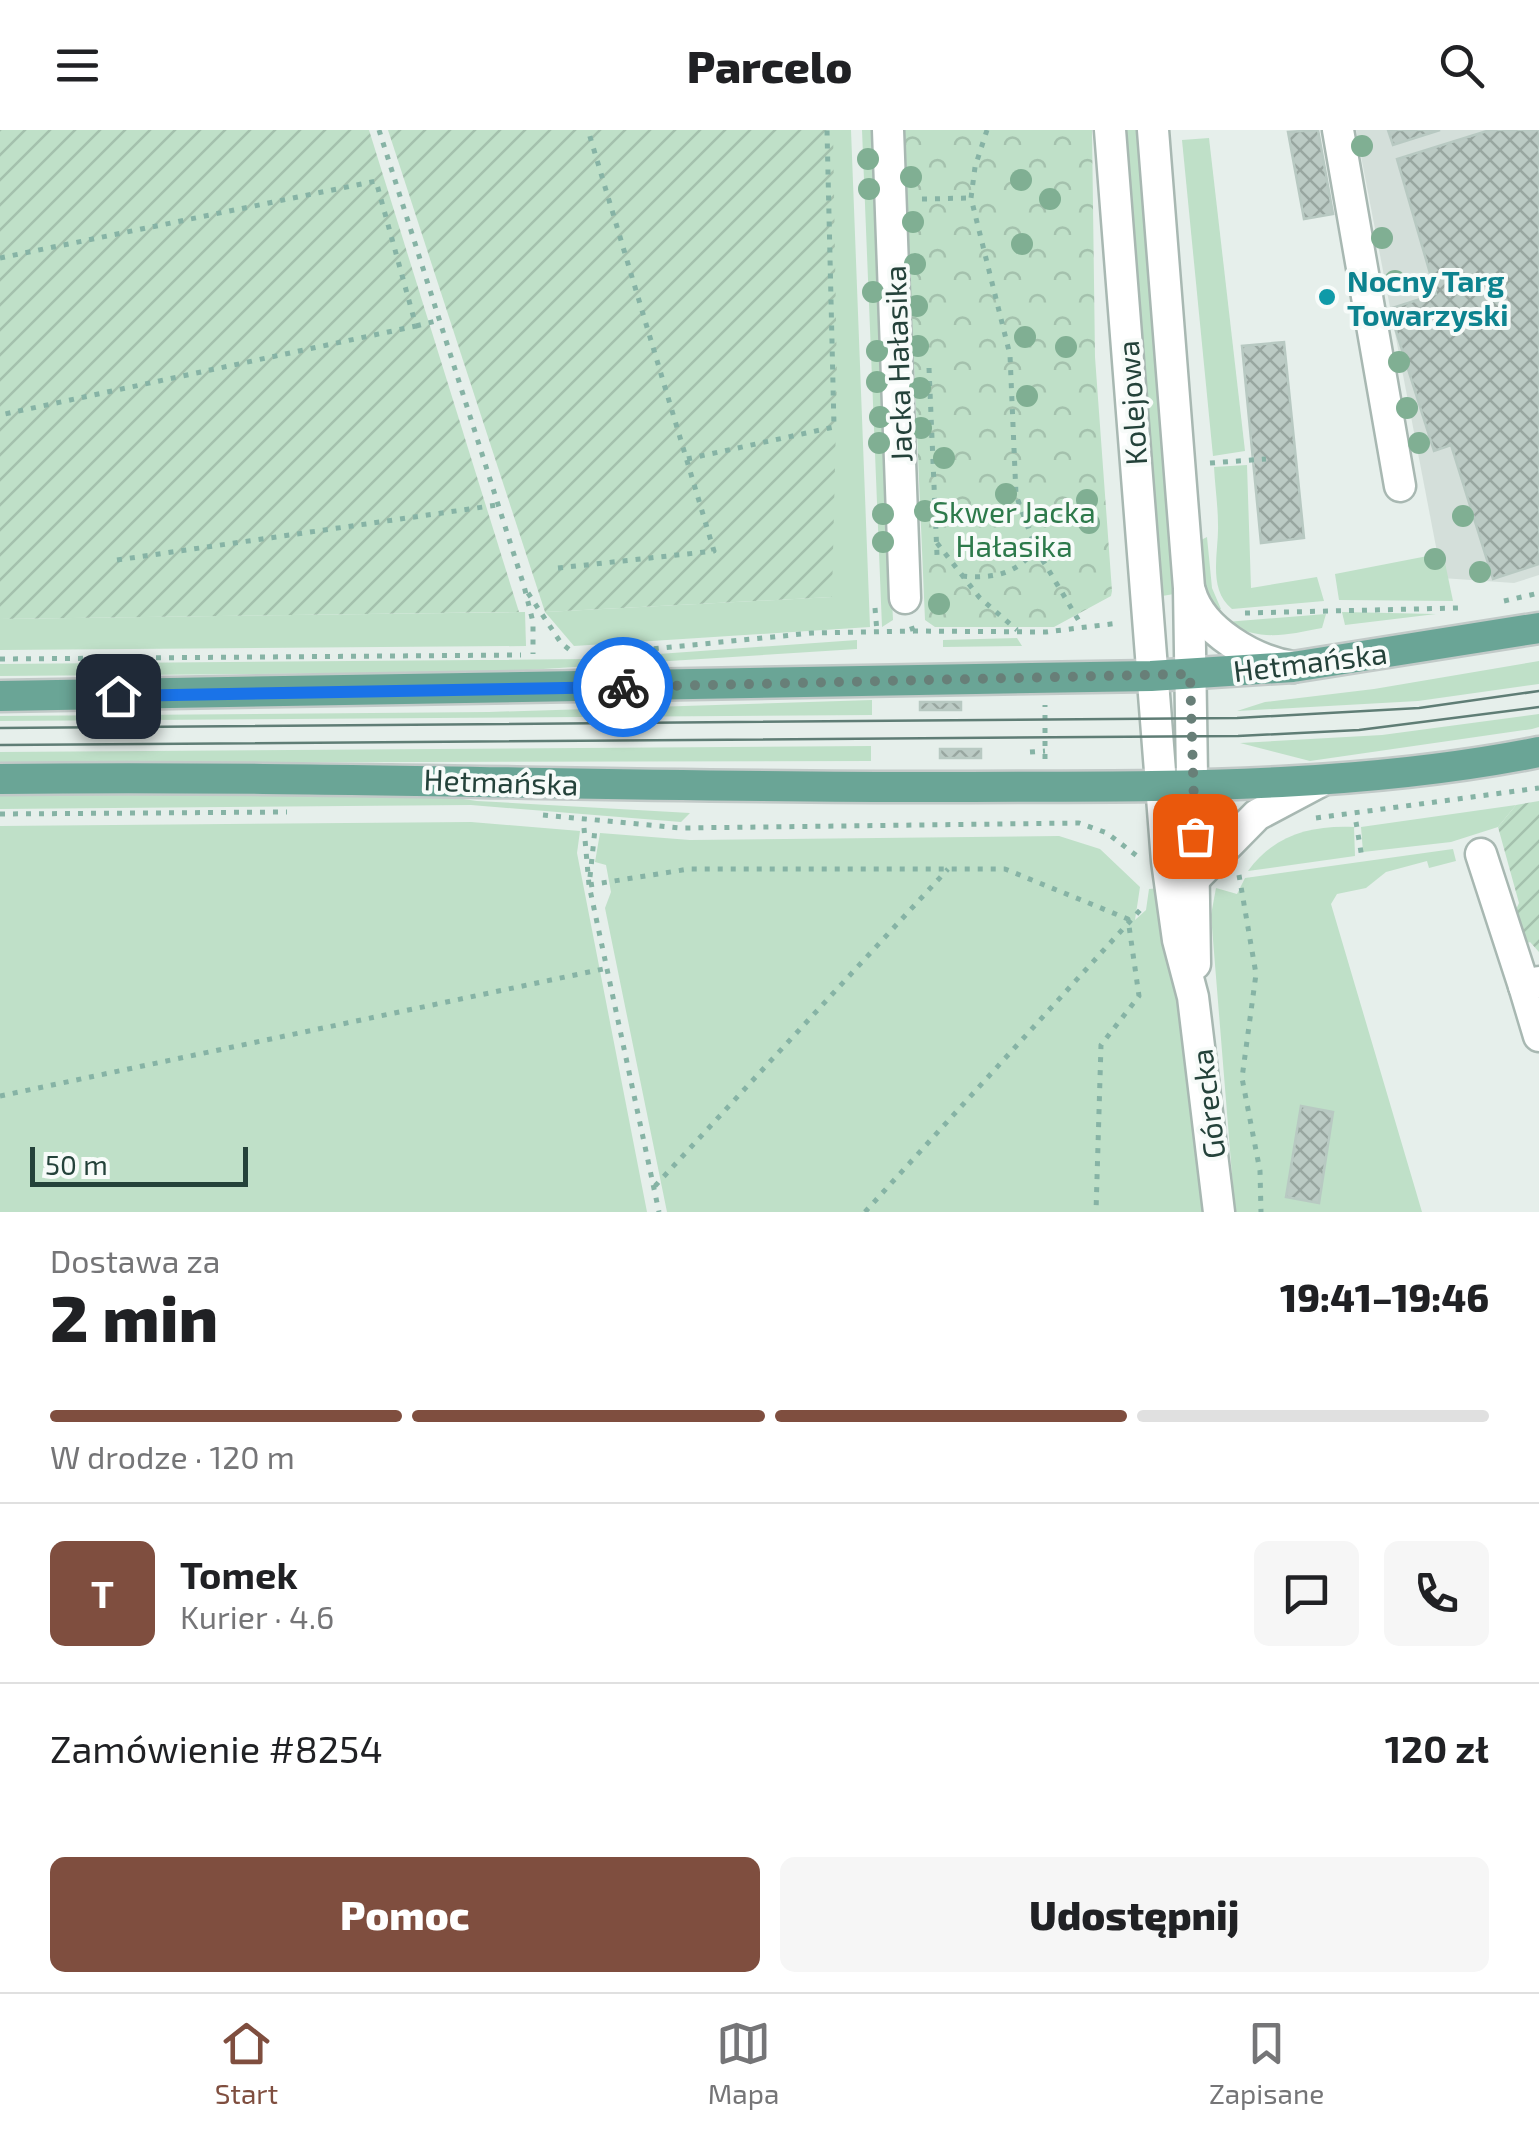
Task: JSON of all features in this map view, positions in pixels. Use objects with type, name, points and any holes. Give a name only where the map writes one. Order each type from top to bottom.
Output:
[{"type":"main road","name":"Hetmańska","points":[[0,696],[1150,676],[1293,667],[1539,628]]},
{"type":"main road","name":"Hetmańska","points":[[0,779],[436,778],[661,786],[1045,787],[1319,782],[1450,768],[1539,752]]},
{"type":"street","name":"Jacka Hałasika","points":[[888,130],[906,598]]},
{"type":"street","name":"Kolejowa","points":[[1110,130],[1150,676]]},
{"type":"street","name":"Kolejowa","points":[[1154,130],[1189,588],[1190,674]]},
{"type":"street","points":[[1338,130],[1400,486]]},
{"type":"street","name":"Kolejowa","points":[[1189,588],[1203,617],[1241,646],[1293,667]]},
{"type":"street","name":"Górecka","points":[[1190,674],[1197,876],[1193,997]]},
{"type":"street","name":"Górecka","points":[[1150,676],[1167,861],[1178,940],[1193,997],[1219,1212]]},
{"type":"street","points":[[1197,876],[1257,815],[1319,782]]},
{"type":"street","points":[[1481,854],[1531,984],[1539,1036]]},
{"type":"path","points":[[379,130],[524,586],[533,622],[532,654]]},
{"type":"path","points":[[558,568],[714,550],[588,130]]},
{"type":"path","points":[[688,460],[834,427],[826,130]]},
{"type":"path","points":[[988,130],[974,167],[971,198],[1010,356],[1016,494],[1036,549],[1082,626]]},
{"type":"path","points":[[0,258],[376,181],[416,326]]},
{"type":"path","points":[[922,199],[971,198]]},
{"type":"path","points":[[0,415],[440,320]]},
{"type":"path","points":[[1210,464],[1266,459]]},
{"type":"path","points":[[117,560],[497,505]]},
{"type":"path","points":[[903,509],[936,542],[996,615],[1020,632]]},
{"type":"path","points":[[962,576],[984,578],[1007,573],[1036,549]]},
{"type":"path","points":[[524,586],[541,616],[574,654]]},
{"type":"path","points":[[1488,605],[1539,592]]},
{"type":"path","points":[[906,598],[913,632]]},
{"type":"path","points":[[1203,617],[1333,608],[1465,608]]},
{"type":"path","points":[[560,654],[812,633],[1046,632],[1146,622]]},
{"type":"path","points":[[1044,832],[1046,632]]},
{"type":"path","points":[[0,658],[546,654]]},
{"type":"path","points":[[1030,752],[1045,751]]},
{"type":"path","points":[[1308,818],[1539,788]]},
{"type":"path","points":[[0,814],[297,812]]},
{"type":"path","points":[[529,814],[681,828],[1092,826],[1147,862],[1167,861]]},
{"type":"path","points":[[1356,822],[1362,858]]},
{"type":"path","points":[[584,828],[590,885],[659,1212]]},
{"type":"path","points":[[590,885],[596,829]]},
{"type":"path","points":[[655,1186],[948,868]]},
{"type":"path","points":[[590,885],[690,869],[1005,869],[1128,920]]},
{"type":"path","points":[[1238,872],[1256,974],[1242,1078],[1260,1171],[1261,1212]]},
{"type":"path","points":[[865,1212],[1142,909]]},
{"type":"path","points":[[1096,1212],[1101,1044],[1138,996],[1128,920]]},
{"type":"path","points":[[0,1096],[608,968]]},
{"type":"shaded area","points":[[1356,130],[1539,130],[1539,575],[1514,583],[1442,578]]},
{"type":"green space","points":[[0,130],[369,130],[519,612],[0,619]]},
{"type":"green space","points":[[388,130],[833,130],[837,380],[832,597],[545,612]]},
{"type":"green space","points":[[830,130],[851,130],[870,627],[574,646],[545,612],[832,597]]},
{"type":"green space","points":[[862,130],[873,130],[893,620],[882,627]]},
{"type":"green space","name":"Skwer Jacka Hałasika","points":[[904,130],[1092,130],[1095,357],[1112,591],[1111,596],[1054,627],[935,627],[925,620]]},
{"type":"green space","points":[[1125,130],[1137,130],[1174,594],[1162,596]]},
{"type":"green space","points":[[1209,138],[1245,451],[1213,456],[1182,140]]},
{"type":"green space","points":[[1247,465],[1251,588],[1317,577],[1324,601],[1232,609],[1224,601],[1216,569],[1214,467]]},
{"type":"green space","points":[[1207,537],[1212,588],[1221,609],[1214,610],[1205,588],[1201,540]]},
{"type":"green space","points":[[1443,553],[1453,601],[1339,600],[1335,574]]},
{"type":"green space","points":[[525,612],[526,646],[0,650],[0,619]]},
{"type":"green space","points":[[1342,612],[1436,614],[1345,625]]},
{"type":"green space","points":[[1326,614],[1322,628],[1285,634],[1262,635],[1226,622]]},
{"type":"green space","points":[[1017,638],[1022,646],[943,647],[943,640]]},
{"type":"green space","points":[[857,640],[857,649],[497,672],[0,676],[0,664],[588,659]]},
{"type":"green space","points":[[1539,661],[1539,684],[1418,701],[1237,711],[1265,702],[1374,689]]},
{"type":"green space","points":[[872,700],[872,715],[0,721],[0,716],[489,712]]},
{"type":"green space","points":[[1539,714],[1539,727],[1532,729],[1310,761],[1240,743],[1382,735]]},
{"type":"green space","points":[[871,746],[871,761],[0,763],[0,752]]},
{"type":"green space","points":[[422,793],[477,801],[690,813],[681,822],[471,805],[0,809],[0,794]]},
{"type":"green space","points":[[1539,801],[1539,952],[1530,942],[1520,946],[1513,916],[1519,903],[1498,827],[1516,805]]},
{"type":"green space","points":[[1516,805],[1498,827],[1451,842],[1363,852],[1361,827]]},
{"type":"green space","points":[[471,822],[580,831],[577,853],[647,1212],[0,1212],[0,826]]},
{"type":"green space","points":[[1354,827],[1355,856],[1248,871],[1269,849],[1295,835],[1323,828]]},
{"type":"green space","points":[[600,833],[690,840],[1059,836],[1100,849],[1140,887],[1135,920],[1146,910],[1149,889],[1160,888],[1191,1090],[1203,1212],[667,1212],[605,908],[611,892],[606,865],[595,862]]},
{"type":"green space","points":[[1453,849],[1456,861],[1429,868],[1427,861],[1386,872],[1366,888],[1337,894],[1331,904],[1422,1212],[1235,1212],[1211,915],[1216,888],[1237,894],[1245,878]]},
{"type":"building","points":[[1318,130],[1333,214],[1304,219],[1288,132]]},
{"type":"building","points":[[1388,130],[1440,130],[1393,145]]},
{"type":"building","points":[[1490,130],[1539,130],[1539,564],[1493,579],[1451,445],[1434,451],[1389,309],[1436,294],[1397,159]]},
{"type":"building","points":[[1284,342],[1304,538],[1261,543],[1242,346]]},
{"type":"building","points":[[920,702],[961,702],[961,710],[920,710]]},
{"type":"building","points":[[940,749],[981,749],[981,758],[940,758]]},
{"type":"building","points":[[1301,1106],[1333,1112],[1319,1203],[1286,1197]]},
{"type":"tram line","points":[[0,728],[1237,718],[1419,708],[1539,691]]},
{"type":"tram line","points":[[0,745],[1238,736],[1359,730],[1539,707]]},
{"type":"way so far","points":[[623,687],[1190,674],[1195,836]]},
{"type":"place","name":"Nocny Targ Towarzyski","points":[[1327,297]]},
{"type":"route","points":[[118,696],[623,687]]}]
